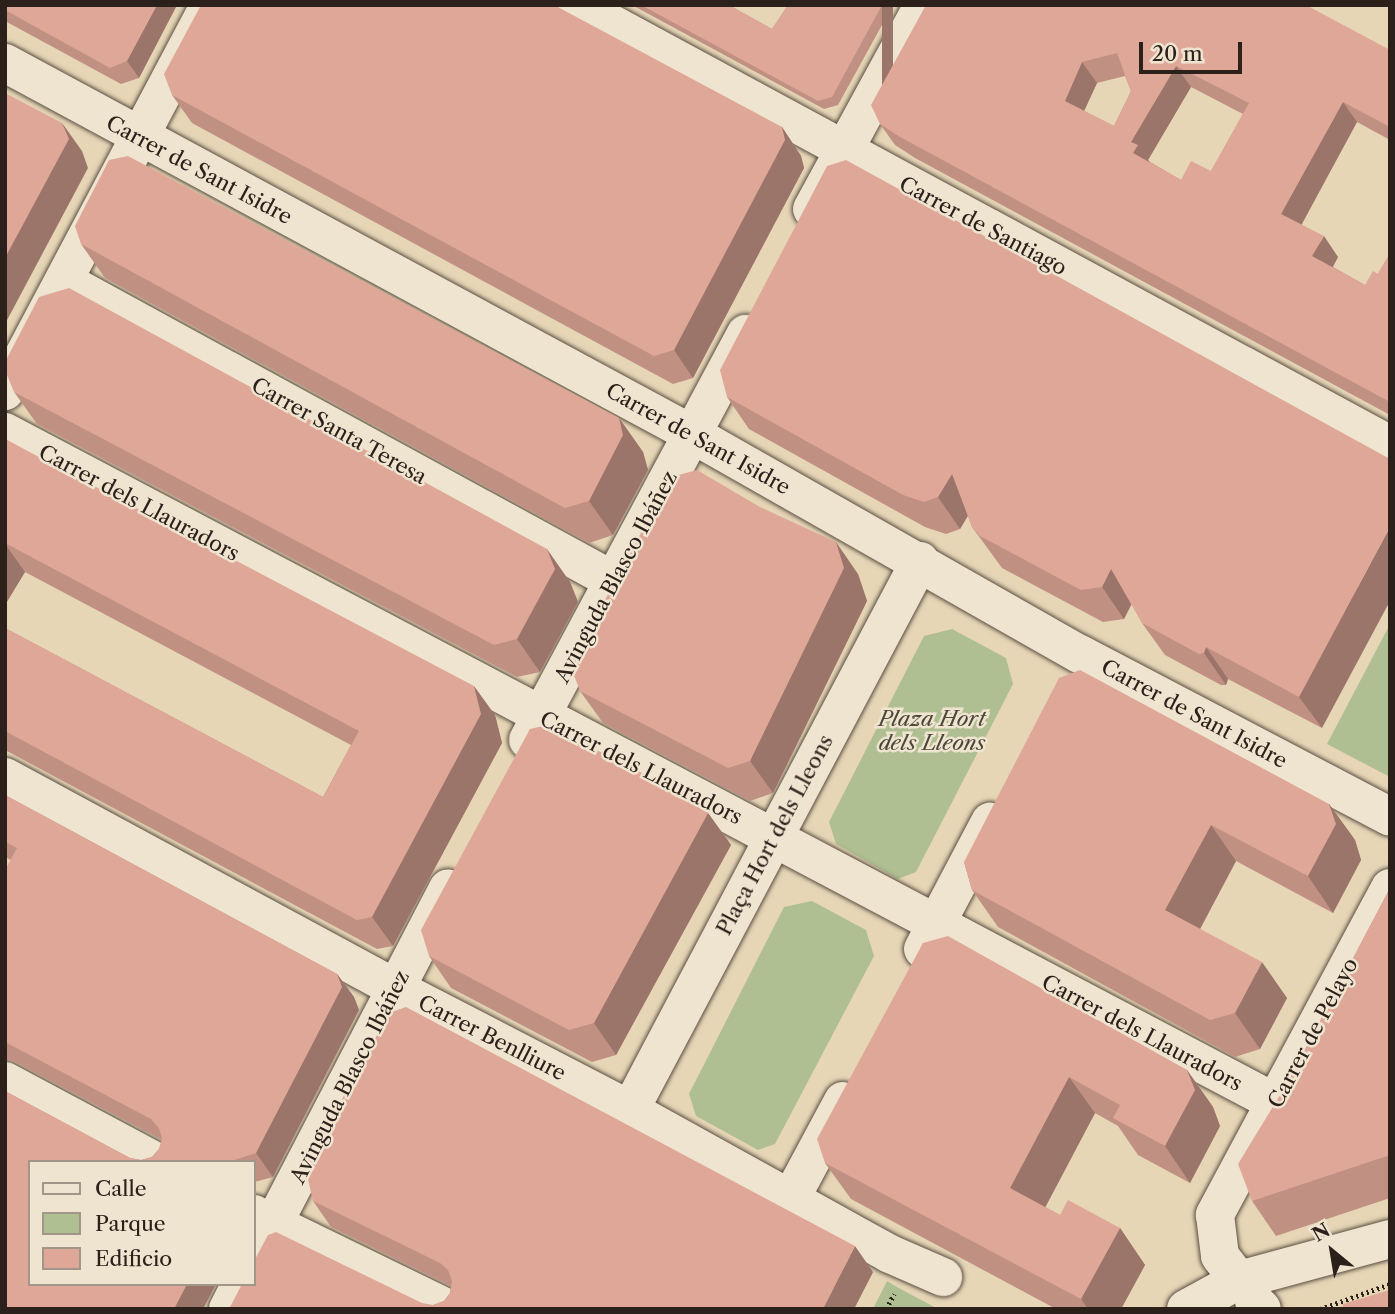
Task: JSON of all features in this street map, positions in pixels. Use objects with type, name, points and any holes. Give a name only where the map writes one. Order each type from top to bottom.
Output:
[{"type":"street","points":[[5,391],[209,5]]},
{"type":"street","name":"Carrer de Santiago","points":[[577,5],[1390,445]]},
{"type":"street","points":[[797,237],[923,5]]},
{"type":"street","name":"Carrer de Sant Isidre","points":[[5,63],[920,561],[1073,667],[1390,817]]},
{"type":"street","name":"Carrer Santa Teresa","points":[[64,281],[614,581]]},
{"type":"street","name":"Avinguda Blasco Ibáñez","points":[[509,776],[765,299]]},
{"type":"street","name":"Carrer dels Llauradors","points":[[5,432],[1276,1103]]},
{"type":"street","name":"Plaça Hort dels Lleons","points":[[630,1110],[920,561]]},
{"type":"street","name":"Carrer Benlliure","points":[[5,777],[395,988],[630,1110],[890,1254],[943,1277]]},
{"type":"street","points":[[904,984],[1008,790]]},
{"type":"street","name":"Avinguda Blasco Ibáñez","points":[[256,1253],[264,1219],[465,858]]},
{"type":"street","name":"Carrer de Pelayo","points":[[1249,1300],[1220,1256],[1215,1214],[1390,888]]},
{"type":"street","points":[[791,1198],[860,1067]]},
{"type":"street","points":[[5,1081],[153,1160]]},
{"type":"street","points":[[264,1219],[449,1309]]},
{"type":"street","points":[[1249,1300],[1390,1239]]},
{"type":"street","points":[[1186,1309],[1249,1300],[1390,1258]]},
{"type":"street","points":[[228,1309],[240,1286]]},
{"type":"path","points":[[1320,1309],[1390,1284]]},
{"type":"green space","points":[[1390,624],[1390,777],[1327,744]]},
{"type":"green space","name":"Plaza Hort dels Lleons","points":[[952,629],[1006,658],[1013,684],[916,872],[898,879],[836,844],[829,822],[924,636]]},
{"type":"green space","points":[[812,901],[866,930],[874,956],[775,1144],[758,1150],[696,1116],[689,1094],[784,907]]},
{"type":"green space","points":[[887,1281],[897,1287],[938,1309],[873,1309]]},
{"type":"building","points":[[5,5],[157,5],[127,61],[110,68],[5,10]]},
{"type":"building","points":[[201,5],[554,5],[782,127],[785,140],[674,350],[654,356],[172,95],[164,74]]},
{"type":"building","points":[[641,5],[729,5],[772,29],[788,5],[882,5],[832,97],[818,101]]},
{"type":"building","points":[[926,5],[1306,5],[1390,50],[1390,127],[1343,102],[1281,214],[1324,236],[1312,256],[1365,285],[1373,271],[1378,274],[1390,253],[1390,402],[900,137],[880,124],[871,105]],"holes":[[[1117,53],[1131,91],[1114,126],[1065,101],[1082,62]],[[1176,66],[1249,103],[1211,171],[1191,161],[1181,180],[1133,153],[1138,145],[1131,142]]]},
{"type":"building","points":[[5,93],[62,123],[69,139],[5,258]]},
{"type":"building","points":[[128,156],[619,418],[623,435],[589,501],[565,508],[81,244],[75,226],[109,160]]},
{"type":"building","points":[[846,160],[1390,459],[1390,527],[1299,697],[1206,647],[1204,653],[1199,654],[1142,623],[1111,569],[1102,587],[1081,590],[980,536],[972,527],[952,474],[938,497],[924,502],[903,495],[727,397],[720,370],[827,166]]},
{"type":"building","points":[[69,288],[547,549],[555,569],[517,639],[494,645],[14,392],[5,370],[5,362],[39,297]]},
{"type":"building","points":[[5,439],[474,686],[481,714],[372,917],[357,920],[5,731],[5,628],[323,797],[359,731],[5,543]]},
{"type":"building","points":[[697,470],[760,507],[836,542],[844,568],[750,761],[728,768],[580,691],[570,665],[671,477]]},
{"type":"building","points":[[1080,670],[1329,804],[1336,824],[1308,876],[1211,825],[1165,910],[1262,962],[1235,1013],[1210,1020],[972,890],[964,862],[1059,678]]},
{"type":"building","points":[[547,725],[672,788],[667,790],[708,813],[594,1023],[569,1030],[429,956],[421,930],[530,729]]},
{"type":"building","points":[[5,795],[337,974],[342,987],[256,1153],[234,1160],[141,1160],[152,1157],[159,1149],[162,1138],[159,1128],[151,1119],[5,1042],[5,870],[17,848],[5,842]]},
{"type":"building","points":[[1390,888],[1390,1155],[1252,1201],[1238,1164],[1288,1082]]},
{"type":"building","points":[[948,936],[1187,1070],[1195,1090],[1165,1146],[1113,1118],[1120,1105],[1069,1077],[1010,1188],[1060,1215],[1068,1200],[1120,1228],[1081,1299],[825,1163],[817,1139],[923,943]]},
{"type":"building","points":[[406,1007],[855,1246],[823,1309],[229,1309],[241,1286],[256,1286],[256,1257],[268,1235],[276,1232],[422,1303],[433,1305],[444,1301],[450,1293],[452,1281],[448,1270],[440,1263],[313,1201],[305,1167],[389,1013]]},
{"type":"building","points":[[5,1091],[130,1158],[141,1160],[28,1160],[28,1286],[186,1286],[174,1309],[5,1309]]},
{"type":"building","points":[[1390,1290],[1390,1309],[1343,1309],[1343,1304]]}]
